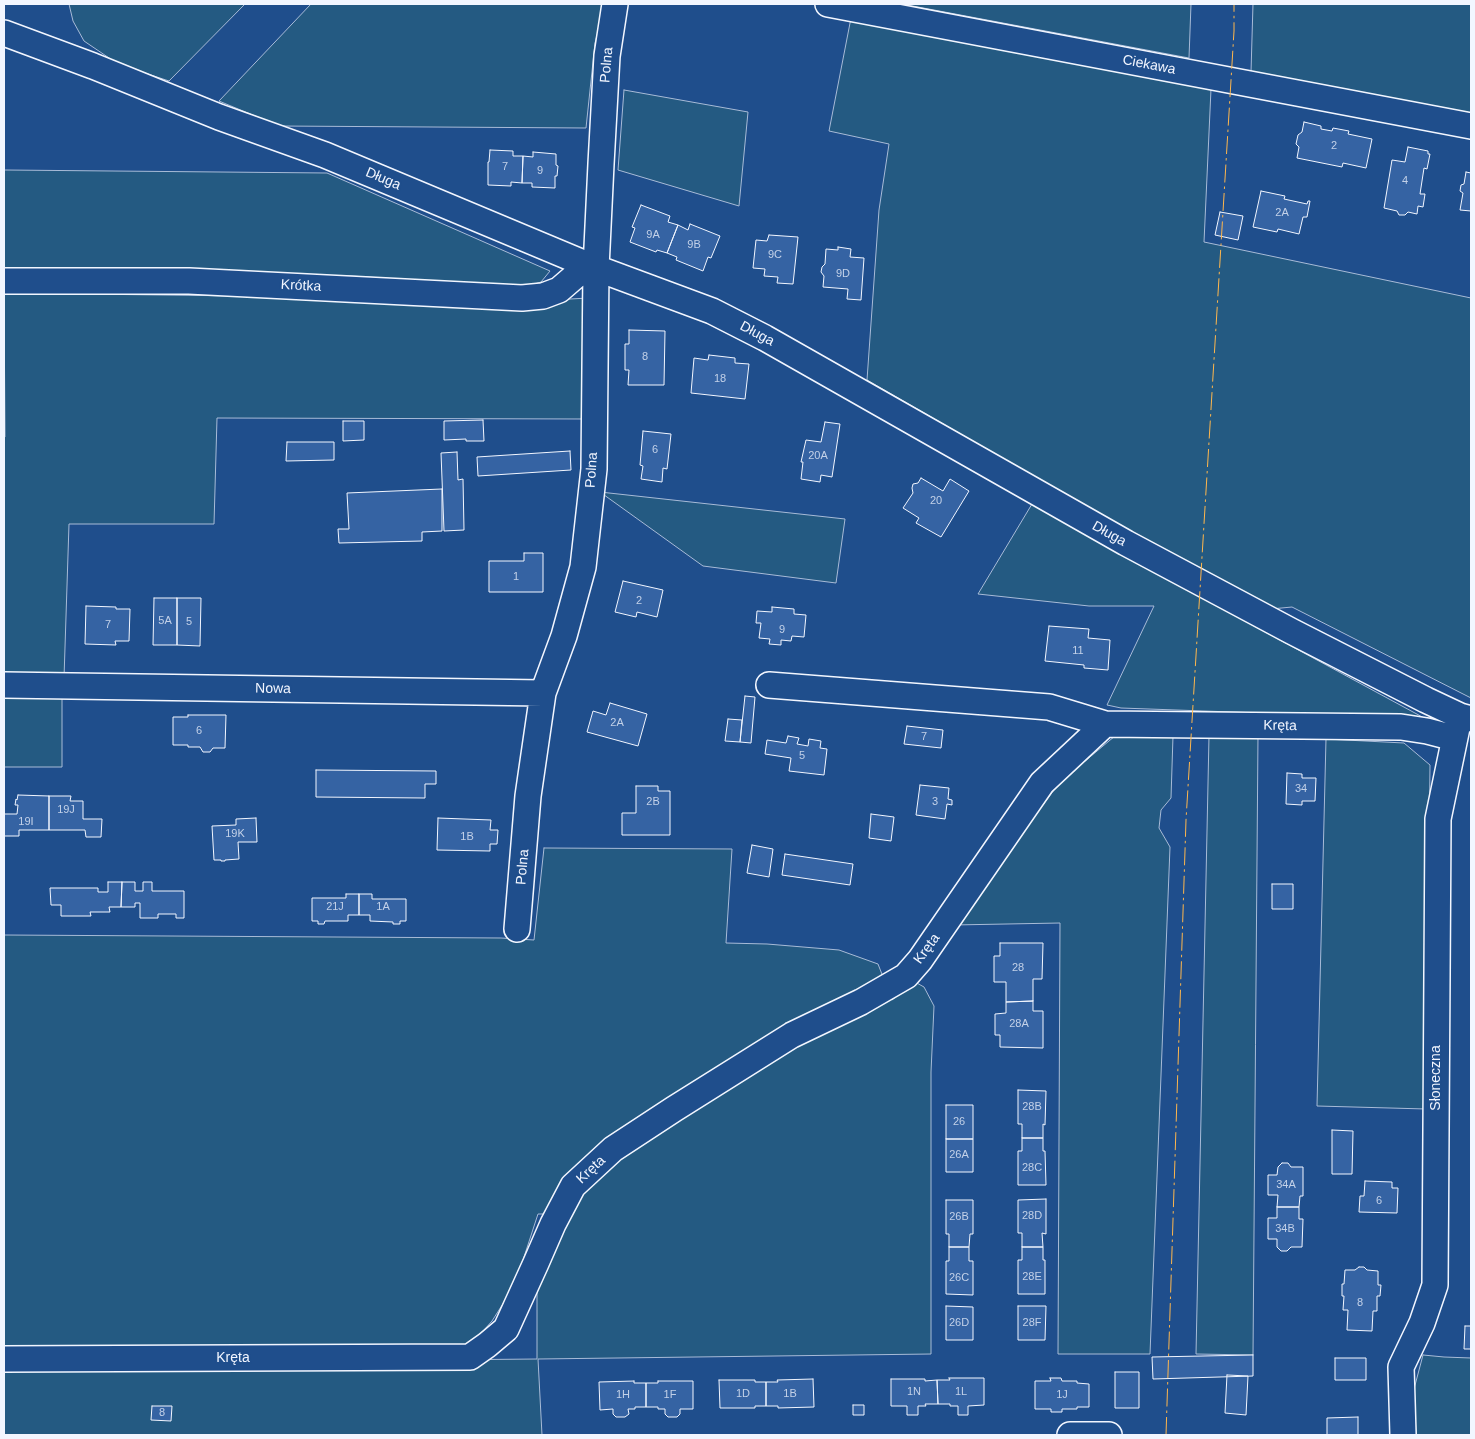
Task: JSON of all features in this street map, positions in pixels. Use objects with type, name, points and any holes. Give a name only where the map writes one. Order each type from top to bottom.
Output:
[{"type":"street","name":"Polna","points":[[517,928],[528,796],[542,693],[564,636],[583,567],[594,469],[592,266],[607,56],[616,4]]},
{"type":"street","name":"Ciekawa","points":[[828,4],[1471,126]]},
{"type":"street","name":"Długa","points":[[4,33],[93,66],[219,117],[325,155],[592,266],[712,311],[765,338],[1126,544],[1462,724]]},
{"type":"street","name":"Krótka","points":[[4,281],[189,281],[522,298],[543,296],[559,290],[592,266]]},
{"type":"street","name":"Nowa","points":[[4,685],[542,693]]},
{"type":"street","name":"Kręta","points":[[769,685],[1049,707],[1105,724],[1401,728],[1427,730],[1462,724]]},
{"type":"street","name":"Kręta","points":[[4,1359],[470,1357],[506,1329],[553,1224],[573,1186],[613,1149],[674,1109],[792,1035],[861,1002],[906,976],[920,960],[1042,783],[1105,724]]},
{"type":"street","name":"Słoneczna","points":[[1403,1435],[1400,1367],[1422,1323],[1435,1285],[1438,819],[1462,724]]},
{"type":"street","points":[[1070,1435],[1108,1435]]},
{"type":"shaded area","points":[[69,4],[245,4],[169,81],[118,64],[84,41],[73,21]]},
{"type":"shaded area","points":[[311,4],[605,4],[595,43],[586,128],[279,126],[219,101]]},
{"type":"shaded area","points":[[902,4],[1191,4],[1189,58]]},
{"type":"shaded area","points":[[1253,4],[1471,4],[1471,113],[1251,72]]},
{"type":"shaded area","points":[[851,18],[1211,89],[1204,242],[1471,298],[1471,698],[1292,607],[1271,609],[1139,537],[867,380],[879,210],[889,144],[829,131]]},
{"type":"shaded area","points":[[624,90],[748,112],[739,206],[618,170]]},
{"type":"shaded area","points":[[4,170],[327,173],[550,271],[541,282],[528,286],[351,276],[4,272]]},
{"type":"shaded area","points":[[4,293],[553,300],[588,298],[587,419],[217,418],[214,524],[69,524],[64,678],[4,677]]},
{"type":"shaded area","points":[[600,492],[845,519],[836,583],[703,566]]},
{"type":"shaded area","points":[[1032,504],[1426,719],[1121,708],[1107,705],[1154,606],[1089,606],[978,594]]},
{"type":"shaded area","points":[[4,697],[62,697],[62,767],[4,767]]},
{"type":"shaded area","points":[[1258,735],[1253,1355],[1196,1354],[1209,736]]},
{"type":"shaded area","points":[[1115,736],[1173,736],[1171,798],[1161,810],[1159,828],[1170,847],[1150,1354],[1058,1354],[1060,923],[953,925],[1060,782]]},
{"type":"shaded area","points":[[1326,739],[1404,743],[1430,765],[1426,1109],[1317,1106]]},
{"type":"shaded area","points":[[544,848],[732,849],[726,943],[767,944],[839,950],[878,964],[892,1000],[915,982],[924,987],[934,1006],[931,1072],[931,1354],[538,1359],[542,1435],[4,1435],[4,1364],[537,1359],[537,1281],[567,1214],[538,1214],[523,1260],[506,1299],[492,1321],[468,1348],[4,1347],[4,935],[501,938],[534,940]]},
{"type":"shaded area","points":[[1423,1355],[1471,1358],[1471,1435],[1416,1435],[1414,1389]]},
{"type":"building","points":[[1304,122],[1321,126],[1321,129],[1332,131],[1333,128],[1349,131],[1348,134],[1372,139],[1366,168],[1343,163],[1342,167],[1297,158],[1299,147],[1296,144],[1298,135],[1302,132]]},
{"type":"building","points":[[1408,147],[1428,151],[1428,154],[1430,154],[1427,169],[1424,168],[1420,194],[1425,194],[1423,207],[1418,206],[1417,214],[1408,212],[1405,215],[1399,215],[1397,211],[1384,208],[1392,160],[1405,162]]},
{"type":"building","points":[[490,150],[513,151],[513,156],[523,156],[522,183],[511,182],[511,186],[488,185]]},
{"type":"building","points":[[533,152],[556,154],[556,165],[558,166],[557,176],[555,176],[555,188],[532,187],[532,183],[522,183],[523,156],[533,157]]},
{"type":"building","points":[[1466,172],[1471,173],[1471,211],[1460,210],[1463,193],[1460,191],[1461,185],[1464,184]]},
{"type":"building","points":[[1261,191],[1285,196],[1284,199],[1307,204],[1310,201],[1307,217],[1303,217],[1299,234],[1278,229],[1277,232],[1253,227]]},
{"type":"building","points":[[641,205],[670,216],[668,222],[678,225],[667,253],[657,250],[656,252],[630,242],[635,228],[632,227]]},
{"type":"building","points":[[1220,212],[1243,216],[1238,240],[1215,235]]},
{"type":"building","points":[[690,224],[720,236],[711,258],[708,257],[703,271],[676,260],[677,257],[667,253],[678,225],[688,230]]},
{"type":"building","points":[[769,235],[798,237],[793,284],[777,283],[778,277],[764,276],[765,269],[753,268],[756,240],[767,241]]},
{"type":"building","points":[[838,247],[851,249],[850,257],[864,258],[861,300],[847,299],[848,289],[823,287],[824,276],[821,272],[825,264],[826,249],[838,250]]},
{"type":"building","points":[[629,330],[665,331],[664,385],[628,385],[629,370],[625,370],[625,344],[629,344]]},
{"type":"building","points":[[709,355],[735,358],[735,363],[749,364],[745,399],[691,393],[694,358],[708,360]]},
{"type":"building","points":[[483,420],[484,441],[466,441],[466,439],[444,440],[444,421]]},
{"type":"building","points":[[343,421],[364,421],[364,440],[343,441]]},
{"type":"building","points":[[825,422],[840,424],[832,477],[821,475],[820,482],[801,479],[803,462],[801,462],[806,440],[821,442]]},
{"type":"building","points":[[643,431],[671,434],[667,469],[663,468],[662,482],[641,479],[643,466],[640,465]]},
{"type":"building","points":[[287,442],[334,442],[334,460],[286,461]]},
{"type":"building","points":[[570,451],[571,470],[478,476],[477,457]]},
{"type":"building","points":[[457,452],[458,480],[463,479],[464,530],[444,531],[441,453]]},
{"type":"building","points":[[921,478],[943,491],[950,479],[969,491],[941,537],[916,523],[919,518],[903,508],[913,493],[913,484],[918,483]]},
{"type":"building","points":[[442,489],[442,531],[422,532],[422,541],[339,543],[338,529],[349,529],[347,493]]},
{"type":"building","points":[[524,553],[543,553],[543,592],[489,592],[489,561],[524,561]]},
{"type":"building","points":[[623,581],[663,590],[657,617],[637,612],[636,617],[615,612]]},
{"type":"building","points":[[154,598],[177,598],[177,645],[153,645]]},
{"type":"building","points":[[177,598],[201,598],[200,646],[177,645]]},
{"type":"building","points":[[86,606],[130,609],[129,641],[115,641],[116,645],[85,644]]},
{"type":"building","points":[[772,607],[794,609],[794,614],[806,615],[804,637],[792,636],[791,641],[781,640],[781,645],[769,644],[770,639],[759,638],[761,623],[756,623],[757,611],[772,612]]},
{"type":"building","points":[[1049,626],[1089,629],[1088,638],[1110,640],[1108,670],[1084,668],[1084,665],[1045,661]]},
{"type":"building","points":[[745,696],[755,697],[751,743],[740,742]]},
{"type":"building","points":[[610,703],[647,714],[638,746],[587,732],[593,711],[606,715]]},
{"type":"building","points":[[188,715],[226,715],[225,748],[213,748],[210,752],[203,752],[200,747],[173,745],[173,717],[188,717]]},
{"type":"building","points":[[728,719],[742,720],[740,742],[725,741]]},
{"type":"building","points":[[907,726],[943,730],[941,748],[904,744]]},
{"type":"building","points":[[788,736],[799,738],[797,744],[808,746],[809,739],[821,741],[820,748],[827,749],[824,775],[789,771],[791,758],[765,754],[767,740],[786,743]]},
{"type":"building","points":[[316,770],[436,771],[436,784],[425,784],[425,798],[316,797]]},
{"type":"building","points":[[1287,773],[1302,774],[1302,778],[1316,778],[1315,801],[1302,801],[1302,805],[1286,804]]},
{"type":"building","points":[[920,785],[949,788],[948,799],[952,800],[952,805],[947,804],[945,819],[916,815]]},
{"type":"building","points":[[636,786],[658,786],[658,791],[670,791],[670,835],[622,835],[622,813],[636,813]]},
{"type":"building","points":[[18,795],[49,796],[49,830],[19,830],[19,836],[4,836],[4,814],[17,814],[18,805],[15,805]]},
{"type":"building","points":[[49,796],[71,796],[70,801],[83,801],[83,819],[102,819],[101,837],[86,837],[85,830],[49,830]]},
{"type":"building","points":[[871,814],[894,817],[891,841],[869,838]]},
{"type":"building","points":[[256,818],[257,842],[238,842],[239,859],[214,860],[212,826],[236,825],[236,819]]},
{"type":"building","points":[[438,818],[491,820],[490,830],[498,830],[497,844],[490,844],[490,851],[437,850]]},
{"type":"building","points":[[752,845],[773,849],[769,877],[747,873]]},
{"type":"building","points":[[785,854],[853,864],[850,885],[782,875]]},
{"type":"building","points":[[108,882],[122,882],[121,907],[109,907],[110,912],[90,912],[91,916],[61,916],[61,905],[51,905],[50,888],[98,888],[98,892],[108,892]]},
{"type":"building","points":[[122,882],[135,882],[135,891],[143,891],[143,882],[152,882],[152,891],[184,891],[184,918],[176,918],[176,914],[158,914],[158,918],[140,918],[140,903],[135,903],[135,907],[121,907]]},
{"type":"building","points":[[1272,884],[1293,884],[1293,909],[1272,909]]},
{"type":"building","points":[[346,894],[359,894],[359,915],[348,915],[348,921],[325,921],[324,924],[318,924],[318,921],[312,921],[312,898],[346,898]]},
{"type":"building","points":[[359,894],[372,894],[372,899],[406,899],[406,921],[400,921],[400,924],[393,924],[393,922],[370,921],[370,915],[359,915]]},
{"type":"building","points":[[1000,943],[1043,943],[1042,979],[1033,979],[1033,1001],[1006,1002],[1006,982],[994,982],[994,956],[1000,956]]},
{"type":"building","points":[[1033,1001],[1033,1011],[1043,1011],[1043,1048],[1000,1047],[1000,1035],[995,1035],[995,1014],[1006,1013],[1006,1002]]},
{"type":"building","points":[[1018,1090],[1046,1091],[1043,1138],[1022,1138],[1022,1124],[1018,1124]]},
{"type":"building","points":[[946,1105],[973,1105],[973,1139],[946,1139]]},
{"type":"building","points":[[1332,1130],[1353,1131],[1352,1174],[1332,1174]]},
{"type":"building","points":[[1022,1138],[1043,1138],[1046,1185],[1018,1185],[1018,1151],[1022,1151]]},
{"type":"building","points":[[946,1139],[973,1139],[973,1172],[946,1172]]},
{"type":"building","points":[[1282,1163],[1288,1163],[1291,1167],[1303,1167],[1303,1196],[1300,1196],[1299,1207],[1277,1207],[1278,1195],[1268,1195],[1268,1175],[1277,1175],[1278,1167]]},
{"type":"building","points":[[1365,1181],[1392,1182],[1392,1188],[1398,1188],[1397,1213],[1359,1212],[1360,1196],[1364,1196]]},
{"type":"building","points":[[1046,1199],[1046,1234],[1042,1233],[1043,1247],[1022,1247],[1022,1233],[1018,1233],[1018,1200]]},
{"type":"building","points":[[946,1200],[973,1200],[973,1234],[970,1234],[969,1247],[949,1247],[949,1234],[946,1234]]},
{"type":"building","points":[[1277,1207],[1299,1207],[1299,1219],[1303,1219],[1302,1247],[1291,1247],[1287,1251],[1281,1251],[1277,1247],[1277,1239],[1268,1239],[1268,1218],[1277,1218]]},
{"type":"building","points":[[949,1247],[969,1247],[969,1261],[973,1261],[973,1295],[946,1294],[946,1261],[949,1261]]},
{"type":"building","points":[[1022,1247],[1043,1247],[1045,1294],[1018,1294],[1018,1260],[1022,1260]]},
{"type":"building","points":[[1359,1267],[1378,1271],[1378,1285],[1381,1285],[1380,1296],[1377,1296],[1377,1311],[1373,1311],[1372,1331],[1347,1330],[1348,1310],[1343,1310],[1344,1296],[1342,1296],[1342,1284],[1344,1284],[1345,1270],[1355,1270]]},
{"type":"building","points":[[946,1306],[973,1307],[973,1340],[946,1340]]},
{"type":"building","points":[[1018,1306],[1046,1306],[1045,1340],[1018,1340]]},
{"type":"building","points":[[1465,1326],[1471,1326],[1471,1349],[1464,1349]]},
{"type":"building","points":[[1253,1355],[1253,1376],[1153,1379],[1152,1357]]},
{"type":"building","points":[[1335,1358],[1366,1358],[1366,1380],[1335,1380]]},
{"type":"building","points":[[1115,1372],[1139,1372],[1139,1408],[1115,1408]]},
{"type":"building","points":[[1227,1375],[1248,1376],[1246,1415],[1225,1413]]},
{"type":"building","points":[[949,1378],[984,1378],[984,1405],[968,1406],[968,1415],[958,1415],[958,1406],[938,1404],[937,1380],[950,1380]]},
{"type":"building","points":[[1050,1378],[1061,1378],[1062,1381],[1077,1381],[1077,1383],[1089,1384],[1089,1407],[1062,1409],[1062,1412],[1051,1412],[1051,1409],[1035,1409],[1035,1381],[1051,1381]]},
{"type":"building","points":[[813,1379],[814,1407],[778,1408],[778,1406],[766,1406],[766,1382]]},
{"type":"building","points":[[891,1379],[937,1380],[938,1404],[918,1406],[918,1415],[907,1415],[907,1406],[891,1406]]},
{"type":"building","points":[[719,1380],[755,1380],[755,1382],[766,1382],[766,1406],[755,1406],[755,1408],[720,1408]]},
{"type":"building","points":[[634,1381],[634,1383],[646,1383],[646,1407],[628,1409],[629,1414],[625,1417],[616,1417],[613,1414],[613,1409],[600,1410],[599,1382]]},
{"type":"building","points":[[658,1381],[693,1381],[693,1409],[680,1409],[680,1414],[677,1417],[668,1417],[665,1414],[665,1409],[646,1407],[646,1383],[658,1383]]},
{"type":"building","points":[[853,1405],[864,1405],[864,1415],[853,1415]]},
{"type":"building","points":[[152,1406],[172,1406],[171,1421],[151,1420]]},
{"type":"building","points":[[1358,1417],[1358,1435],[1327,1435],[1327,1418]]},
{"type":"power","points":[[1166,1435],[1186,820],[1234,31],[1234,4]]}]
